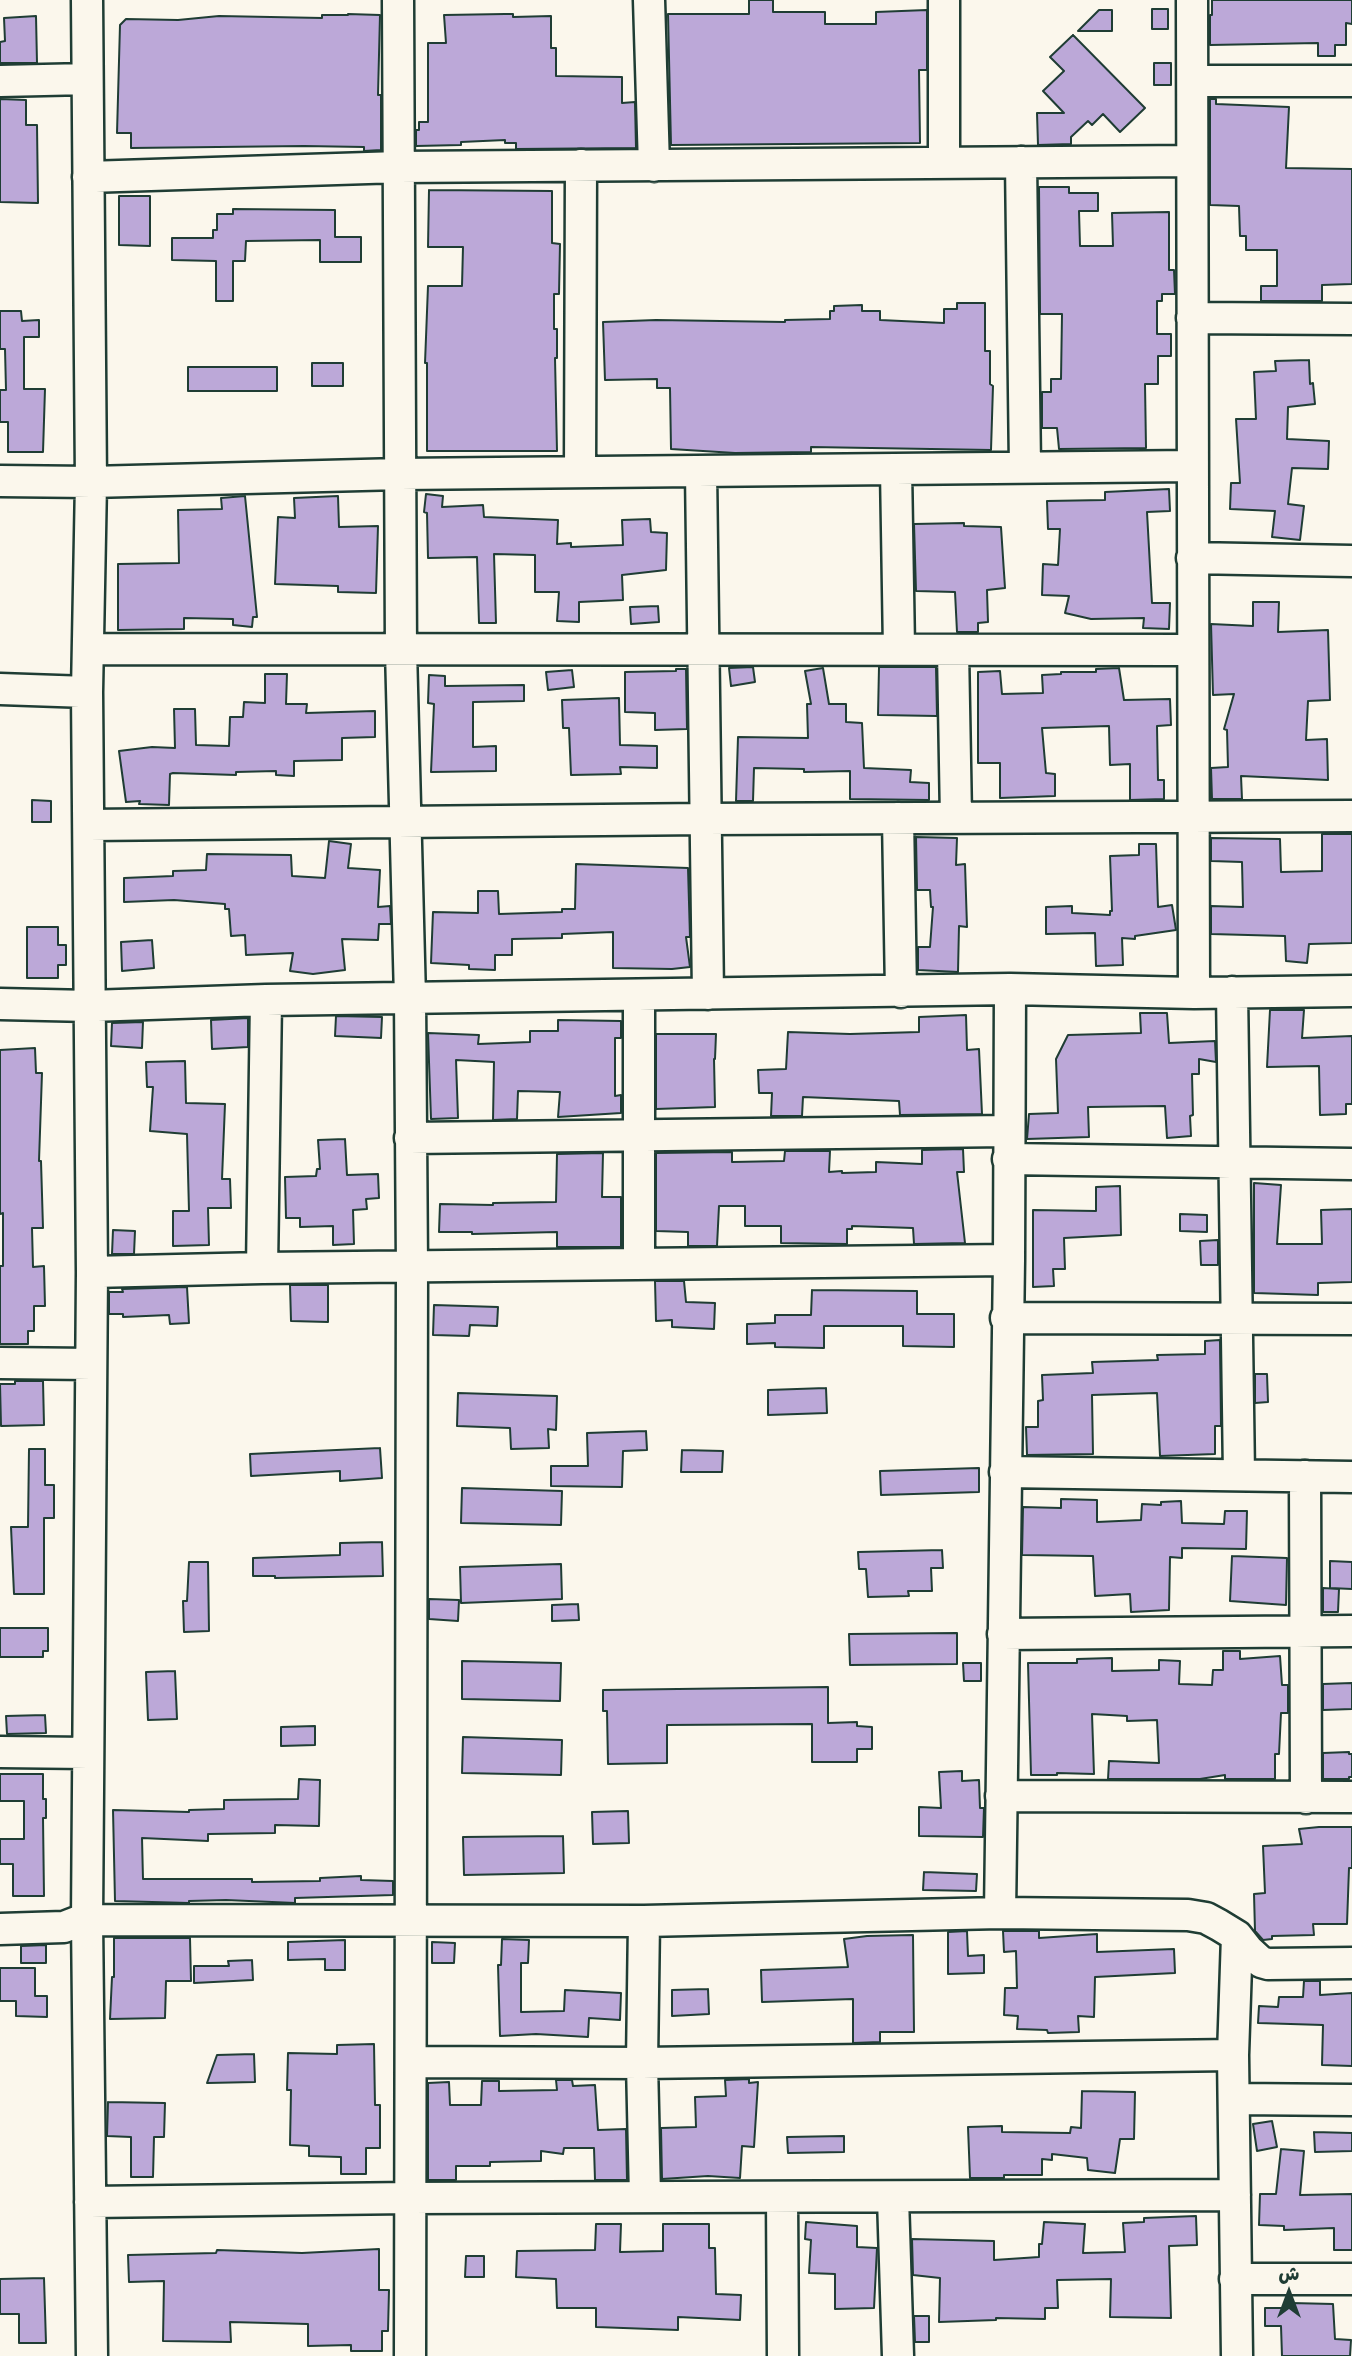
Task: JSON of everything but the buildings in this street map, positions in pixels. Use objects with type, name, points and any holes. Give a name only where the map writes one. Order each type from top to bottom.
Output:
[{"type":"street","points":[[87,0],[91,482],[87,692],[92,1272],[87,1920],[92,2356]]},
{"type":"street","points":[[398,0],[401,650],[410,998],[412,1266],[410,2356]]},
{"type":"street","points":[[649,0],[654,166]]},
{"type":"street","points":[[944,0],[944,163]]},
{"type":"street","points":[[1192,0],[1194,993]]},
{"type":"street","points":[[0,81],[88,79]]},
{"type":"street","points":[[1193,81],[1352,80]]},
{"type":"street","points":[[88,177],[399,166],[1192,161]]},
{"type":"street","points":[[1021,162],[1025,467]]},
{"type":"street","points":[[580,472],[581,165]]},
{"type":"street","points":[[1192,318],[1352,319]]},
{"type":"street","points":[[0,481],[91,482],[400,474],[1192,466]]},
{"type":"street","points":[[897,469],[899,649]]},
{"type":"street","points":[[701,471],[708,994]]},
{"type":"street","points":[[1192,558],[1352,561]]},
{"type":"street","points":[[88,649],[1192,650]]},
{"type":"street","points":[[953,650],[957,818]]},
{"type":"street","points":[[0,689],[87,692]]},
{"type":"street","points":[[89,825],[1352,816]]},
{"type":"street","points":[[898,818],[901,992]]},
{"type":"street","points":[[1000,1913],[1010,989]]},
{"type":"street","points":[[0,1004],[90,1006],[266,1000],[1010,989],[1194,993],[1352,991]]},
{"type":"street","points":[[1232,992],[1239,1475]]},
{"type":"street","points":[[639,995],[639,1264]]},
{"type":"street","points":[[262,1268],[266,1000]]},
{"type":"street","points":[[410,1138],[638,1136],[1008,1145],[1236,1164],[1352,1164]]},
{"type":"street","points":[[92,1272],[1009,1260]]},
{"type":"street","points":[[1006,1318],[1352,1319]]},
{"type":"street","points":[[0,1363],[91,1364]]},
{"type":"street","points":[[1005,1472],[1352,1477]]},
{"type":"street","points":[[1305,1476],[1306,1798]]},
{"type":"street","points":[[1003,1633],[1352,1631]]},
{"type":"street","points":[[0,1752],[89,1753]]},
{"type":"street","points":[[1001,1796],[1352,1797]]},
{"type":"street","points":[[0,1929],[64,1927],[79,1920],[644,1922],[1000,1913],[1188,1915],[1206,1918],[1237,1936],[1261,1962],[1352,1963]]},
{"type":"street","points":[[644,1922],[642,2063],[645,2197]]},
{"type":"street","points":[[1237,1936],[1233,2055],[1237,2356]]},
{"type":"street","points":[[411,2062],[642,2063],[1233,2055]]},
{"type":"street","points":[[1234,2099],[1352,2100]]},
{"type":"street","points":[[90,2202],[1235,2195]]},
{"type":"street","points":[[782,2197],[783,2356]]},
{"type":"street","points":[[893,2198],[898,2356]]},
{"type":"street","points":[[1235,2279],[1352,2279]]}]
